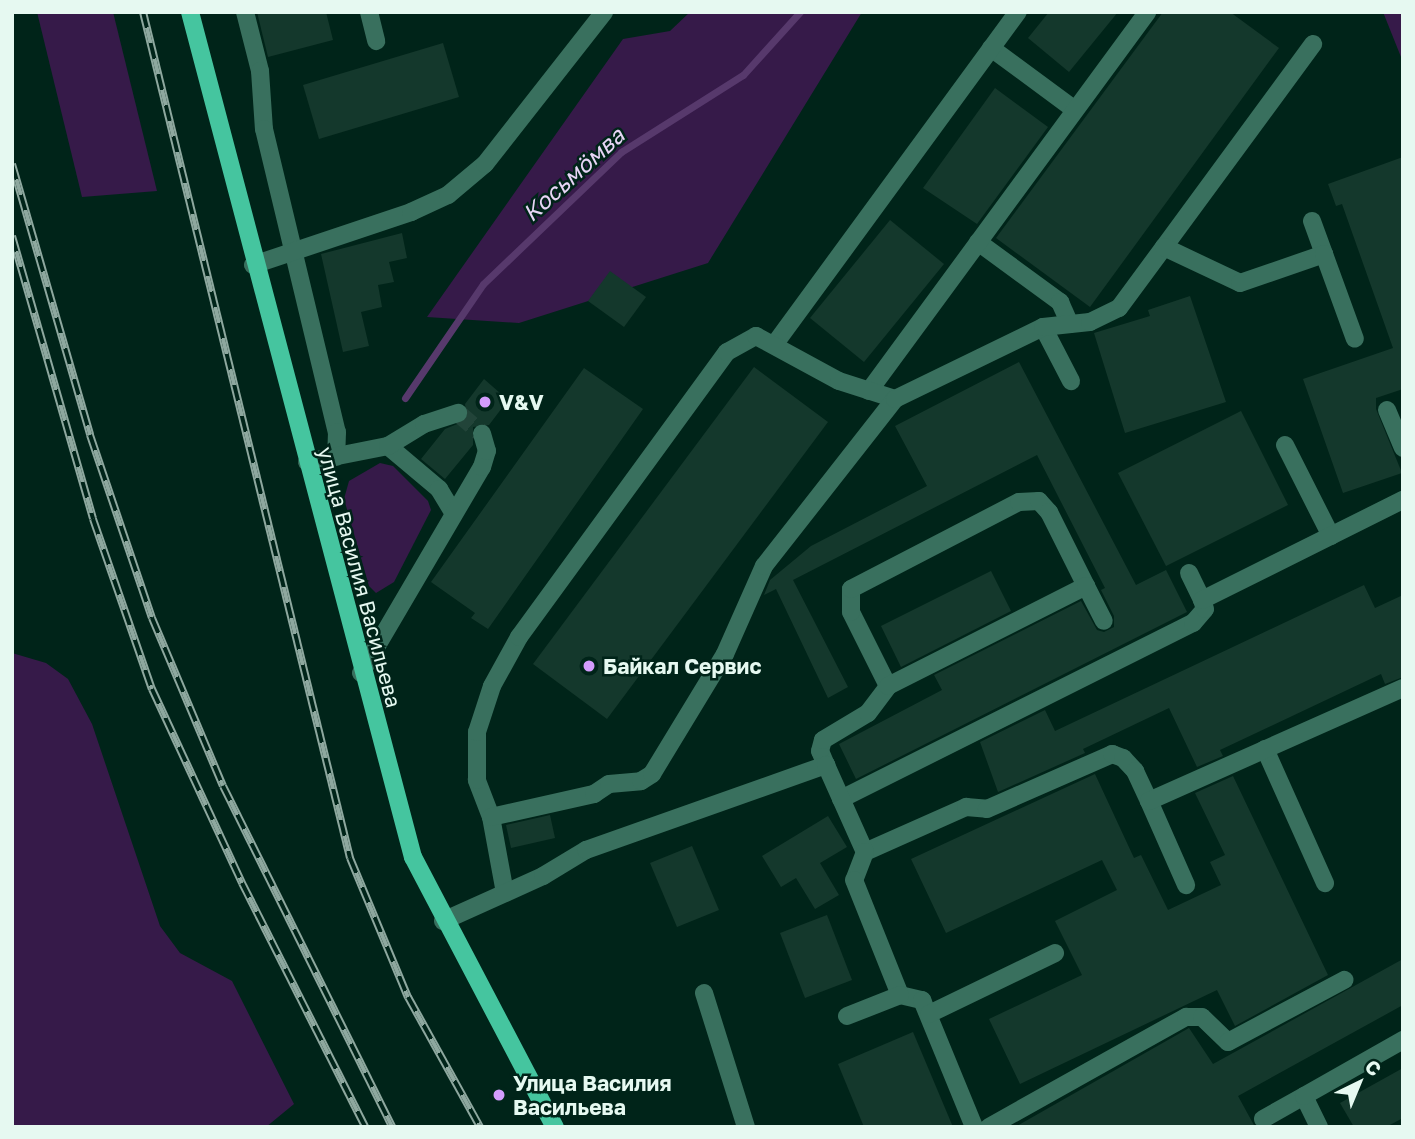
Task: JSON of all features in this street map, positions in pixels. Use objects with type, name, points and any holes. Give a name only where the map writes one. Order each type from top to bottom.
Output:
[{"type":"main road","name":"улица Василия Васильева","points":[[190,12],[253,265],[361,673],[413,857],[443,921],[555,1127]]},
{"type":"lane","points":[[245,12],[260,71],[264,129],[337,432],[336,457]]},
{"type":"lane","points":[[369,12],[376,41]]},
{"type":"lane","points":[[253,265],[411,212],[448,195],[485,164],[604,12]]},
{"type":"lane","points":[[774,345],[1018,12]]},
{"type":"lane","points":[[869,391],[1147,12]]},
{"type":"lane","points":[[491,817],[594,794],[609,784],[640,781],[652,774],[725,654],[764,566],[895,399],[1043,327],[1090,322],[1119,308],[1313,44]]},
{"type":"lane","points":[[991,48],[1075,110]]},
{"type":"lane","points":[[1312,221],[1354,339]]},
{"type":"lane","points":[[978,242],[1060,302],[1070,324]]},
{"type":"lane","points":[[1164,247],[1240,283],[1324,254]]},
{"type":"lane","points":[[1043,327],[1071,382]]},
{"type":"lane","points":[[505,893],[491,817],[477,780],[477,732],[492,686],[519,637],[727,352],[740,341],[756,337],[839,381],[895,399]]},
{"type":"lane","points":[[1387,410],[1403,447]]},
{"type":"lane","points":[[307,462],[388,446],[424,424],[458,414]]},
{"type":"lane","points":[[361,673],[482,467],[486,451],[482,434]]},
{"type":"lane","points":[[1285,445],[1331,536]]},
{"type":"lane","points":[[388,446],[439,489],[454,514]]},
{"type":"lane","points":[[888,686],[847,600],[859,582],[1029,498],[1049,512],[1104,621]]},
{"type":"lane","points":[[1202,600],[1403,500]]},
{"type":"lane","points":[[841,799],[1193,622],[1205,609],[1189,573]]},
{"type":"lane","points":[[865,852],[820,751],[823,740],[868,713],[888,686],[1086,586]]},
{"type":"lane","points":[[1149,801],[1403,688]]},
{"type":"lane","points":[[1265,750],[1325,883]]},
{"type":"lane","points":[[900,995],[854,880],[865,852],[966,807],[987,809],[1112,754],[1135,771],[1186,885]]},
{"type":"lane","points":[[443,921],[543,876],[586,849],[826,765]]},
{"type":"lane","points":[[929,1014],[1055,953]]},
{"type":"lane","points":[[989,1127],[1186,1017],[1202,1017],[1228,1042],[1344,980]]},
{"type":"lane","points":[[704,993],[746,1127]]},
{"type":"lane","points":[[848,1016],[900,995],[922,1000],[974,1127]]},
{"type":"lane","points":[[1263,1119],[1403,1040]]},
{"type":"lane","points":[[1304,1096],[1318,1127]]},
{"type":"shaded area","points":[[37,12],[113,12],[157,191],[82,197]]},
{"type":"shaded area","points":[[690,12],[862,12],[708,263],[519,323],[427,317],[623,39],[670,31]]},
{"type":"shaded area","points":[[1383,12],[1403,12],[1403,62]]},
{"type":"shaded area","points":[[380,463],[393,466],[428,501],[431,510],[394,582],[376,593],[369,586],[344,499],[349,481]]},
{"type":"shaded area","points":[[12,653],[46,663],[68,679],[92,724],[160,926],[180,953],[232,981],[294,1104],[266,1127],[12,1127]]},
{"type":"building","points":[[257,12],[326,12],[333,40],[268,57]]},
{"type":"building","points":[[1049,12],[1118,12],[1069,72],[1028,38]]},
{"type":"building","points":[[1163,12],[1230,12],[1279,48],[1090,307],[996,238]]},
{"type":"building","points":[[443,43],[459,97],[319,139],[303,85]]},
{"type":"building","points":[[995,88],[1048,127],[977,224],[923,188]]},
{"type":"building","points":[[1403,157],[1403,389],[1376,398],[1376,409],[1402,473],[1343,493],[1303,379],[1393,348],[1342,204],[1336,206],[1328,184]]},
{"type":"building","points":[[890,220],[944,264],[864,362],[810,318]]},
{"type":"building","points":[[402,233],[407,258],[389,262],[394,282],[378,285],[382,307],[361,312],[369,346],[343,352],[321,254]]},
{"type":"building","points":[[610,271],[646,297],[624,327],[588,301]]},
{"type":"building","points":[[1190,296],[1226,402],[1125,433],[1094,333],[1150,316],[1148,310]]},
{"type":"building","points":[[1019,362],[1136,585],[1166,570],[1187,612],[856,779],[839,744],[942,690],[934,675],[1081,601],[1097,630],[1104,632],[1114,627],[1114,616],[1101,590],[1105,588],[1037,455],[793,580],[848,687],[828,698],[776,589],[764,595],[770,580],[811,546],[927,486],[895,426]]},
{"type":"building","points":[[754,367],[828,422],[607,719],[533,664]]},
{"type":"building","points":[[584,368],[643,409],[488,629],[471,618],[475,613],[431,582]]},
{"type":"building","points":[[484,379],[508,400],[489,425],[473,427],[473,445],[445,479],[421,459],[445,429],[467,420],[465,404]]},
{"type":"building","points":[[1241,411],[1288,505],[1166,566],[1118,473]]},
{"type":"building","points":[[991,571],[1011,611],[901,667],[881,626]]},
{"type":"building","points":[[1364,585],[1375,608],[1403,595],[1403,677],[1385,684],[1381,674],[1220,750],[1223,756],[1197,767],[1169,708],[1083,749],[1085,753],[998,792],[980,742],[1045,710],[1055,731]]},
{"type":"building","points":[[1095,774],[1134,858],[1141,855],[1168,910],[1221,885],[1210,862],[1225,855],[1195,793],[1233,776],[1328,975],[1235,1026],[1217,990],[1020,1084],[989,1019],[1082,975],[1055,921],[1117,890],[1102,860],[946,933],[911,859]]},
{"type":"building","points":[[550,815],[555,838],[511,848],[506,825]]},
{"type":"building","points":[[828,816],[847,847],[820,863],[839,895],[815,909],[796,878],[781,887],[762,856]]},
{"type":"building","points":[[692,846],[719,910],[677,927],[650,863]]},
{"type":"building","points":[[827,915],[852,980],[805,998],[780,933]]},
{"type":"building","points":[[1403,959],[1403,1005],[1238,1096],[1255,1127],[1015,1127],[1189,1028],[1213,1064]]},
{"type":"building","points":[[913,1032],[953,1127],[864,1127],[838,1064]]},
{"type":"building","points":[[1403,1068],[1403,1118],[1386,1127],[1354,1127],[1340,1103]]},
{"type":"waterway","name":"Косьмӧмва","points":[[405,398],[483,284],[621,152],[743,75],[800,12]]},
{"type":"tunnel","points":[[458,413],[482,434]]},
{"type":"railway","points":[[143,12],[350,858],[408,997],[480,1127]]},
{"type":"railway","points":[[12,164],[90,435],[152,618],[223,786],[392,1127]]},
{"type":"railway","points":[[12,236],[93,519],[152,689],[242,883],[365,1127]]},
{"type":"place","name":"V&V","points":[[485,402]]},
{"type":"place","name":"Байкал Сервис","points":[[589,666]]},
{"type":"place","name":"Улица Василия Васильева","points":[[499,1095]]}]
